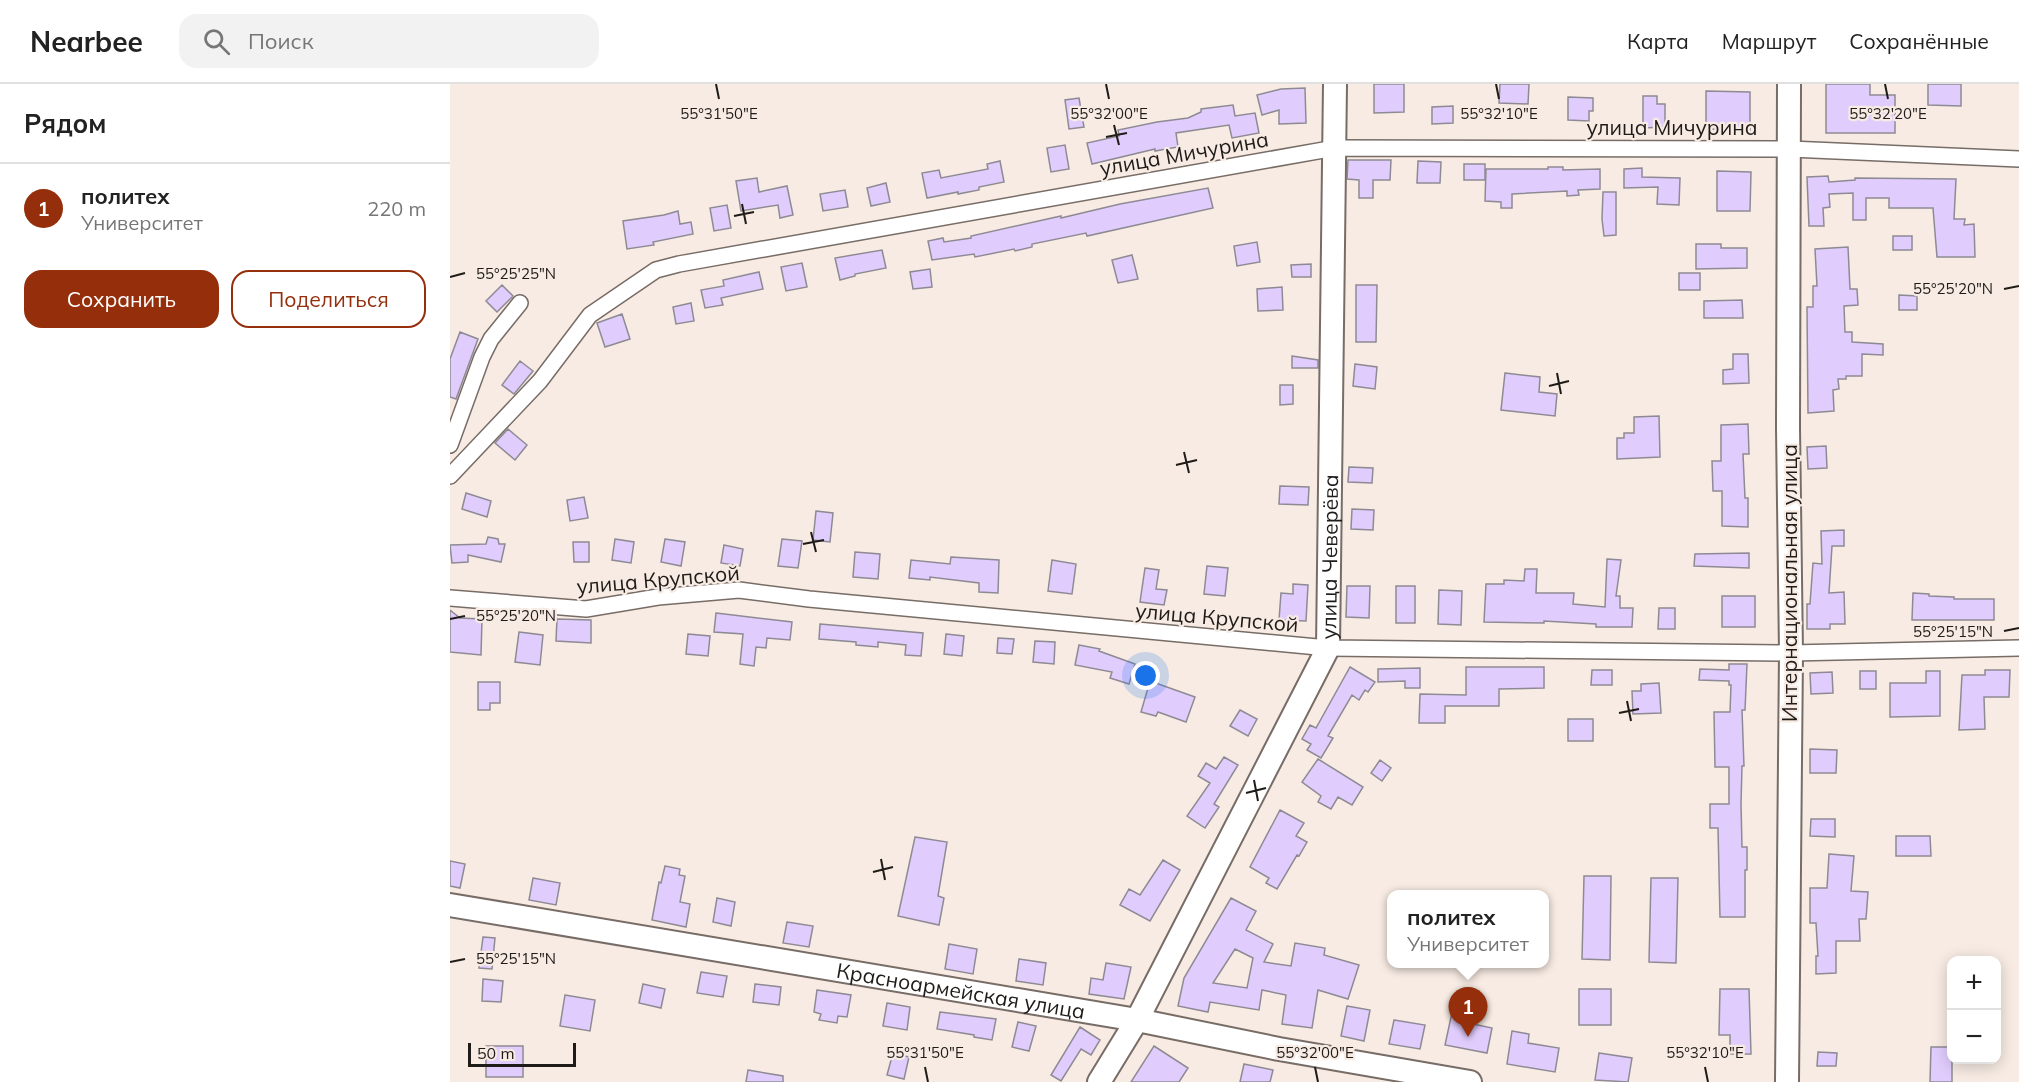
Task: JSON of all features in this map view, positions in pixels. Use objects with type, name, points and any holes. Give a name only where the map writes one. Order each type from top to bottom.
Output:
[{"type":"main road","name":"улица Чеверёва","points":[[1099,1082],[1137,1020],[1328,648],[1335,84]]},
{"type":"main road","name":"Интернациональная улица","points":[[1787,1082],[1791,652],[1788,428],[1789,84]]},
{"type":"main road","name":"Красноармейская улица","points":[[450,905],[1137,1020],[1279,1049],[1470,1082]]},
{"type":"street","name":"улица Мичурина","points":[[450,476],[540,381],[590,315],[656,270],[679,264],[1335,148],[1790,149],[2019,159]]},
{"type":"street","points":[[450,445],[482,357],[491,339],[520,303]]},
{"type":"street","name":"улица Крупской","points":[[450,598],[586,609],[658,597],[739,590],[820,600],[1328,648],[1791,652],[2019,648]]},
{"type":"building","points":[[1374,84],[1404,84],[1404,112],[1374,113]]},
{"type":"building","points":[[1500,84],[1529,84],[1528,104],[1499,103]]},
{"type":"building","points":[[1826,84],[1870,84],[1870,95],[1895,95],[1895,133],[1826,133]]},
{"type":"building","points":[[1928,84],[1961,84],[1961,106],[1928,105]]},
{"type":"building","points":[[1305,88],[1306,123],[1279,124],[1279,110],[1262,115],[1257,95],[1281,89]]},
{"type":"building","points":[[1706,91],[1750,92],[1750,130],[1706,129]]},
{"type":"building","points":[[1643,96],[1657,96],[1657,104],[1665,104],[1665,127],[1643,128]]},
{"type":"building","points":[[1568,97],[1593,98],[1593,111],[1589,111],[1589,121],[1568,120]]},
{"type":"building","points":[[1079,98],[1084,127],[1069,129],[1065,100]]},
{"type":"building","points":[[1233,105],[1235,116],[1255,113],[1259,133],[1232,138],[1229,125],[1176,133],[1178,147],[1155,151],[1155,149],[1092,164],[1087,143],[1119,136],[1118,130],[1188,118],[1201,112],[1201,109]]},
{"type":"building","points":[[1453,106],[1453,123],[1432,124],[1432,107]]},
{"type":"building","points":[[1065,145],[1069,169],[1051,172],[1047,148]]},
{"type":"building","points":[[1348,160],[1391,160],[1390,180],[1373,180],[1373,198],[1359,198],[1359,180],[1347,179]]},
{"type":"building","points":[[1000,161],[1004,182],[979,187],[979,190],[927,198],[922,173],[939,170],[941,178],[988,169],[987,164]]},
{"type":"building","points":[[1418,161],[1441,162],[1440,183],[1417,183]]},
{"type":"building","points":[[1464,164],[1485,164],[1485,180],[1464,180]]},
{"type":"building","points":[[1548,167],[1563,167],[1563,170],[1600,169],[1600,189],[1578,190],[1579,195],[1567,196],[1567,191],[1512,194],[1512,208],[1501,208],[1501,202],[1485,201],[1486,169],[1548,169]]},
{"type":"building","points":[[1642,168],[1642,177],[1680,178],[1679,205],[1657,204],[1658,187],[1624,188],[1624,169]]},
{"type":"building","points":[[1717,171],[1751,172],[1750,211],[1717,211]]},
{"type":"building","points":[[1828,176],[1829,182],[1855,180],[1855,178],[1956,179],[1954,219],[1965,219],[1964,225],[1974,224],[1975,257],[1937,257],[1933,208],[1889,208],[1889,198],[1866,198],[1866,220],[1853,220],[1853,193],[1829,194],[1830,207],[1823,208],[1824,226],[1809,226],[1807,177]]},
{"type":"building","points":[[757,178],[759,192],[787,186],[793,215],[780,218],[778,205],[741,211],[736,181]]},
{"type":"building","points":[[886,183],[890,202],[871,206],[867,188]]},
{"type":"building","points":[[1208,188],[1213,208],[1087,236],[1086,233],[1032,244],[1032,247],[1015,251],[1014,249],[975,257],[974,254],[932,260],[928,241],[943,238],[944,242],[971,238],[971,236],[1061,216],[1061,218],[1120,204]]},
{"type":"building","points":[[845,190],[848,207],[823,211],[820,194]]},
{"type":"building","points":[[1603,192],[1616,192],[1616,235],[1604,236]]},
{"type":"building","points":[[727,205],[731,228],[714,231],[710,208]]},
{"type":"building","points":[[678,211],[680,224],[691,222],[693,234],[653,242],[654,245],[627,249],[623,221]]},
{"type":"building","points":[[1893,236],[1912,236],[1912,250],[1893,250]]},
{"type":"building","points":[[1257,242],[1260,262],[1237,266],[1234,246]]},
{"type":"building","points":[[1696,244],[1721,244],[1721,248],[1747,248],[1747,268],[1696,269]]},
{"type":"building","points":[[1848,247],[1850,289],[1857,289],[1858,305],[1844,306],[1845,332],[1852,332],[1852,342],[1883,344],[1883,355],[1862,354],[1862,376],[1846,376],[1846,379],[1838,379],[1839,389],[1833,390],[1834,411],[1808,413],[1807,307],[1813,307],[1813,286],[1817,286],[1815,249]]},
{"type":"building","points":[[882,250],[886,268],[855,274],[855,276],[840,280],[835,258]]},
{"type":"building","points":[[1132,255],[1138,279],[1118,283],[1112,260]]},
{"type":"building","points":[[802,263],[807,287],[786,291],[781,267]]},
{"type":"building","points":[[1311,264],[1311,277],[1292,277],[1291,265]]},
{"type":"building","points":[[930,269],[932,287],[913,289],[910,272]]},
{"type":"building","points":[[759,272],[763,289],[721,298],[723,305],[705,308],[701,290],[724,286],[723,280]]},
{"type":"building","points":[[1679,273],[1700,273],[1700,290],[1679,290]]},
{"type":"building","points":[[502,285],[513,296],[497,312],[486,301]]},
{"type":"building","points":[[1356,285],[1377,285],[1376,342],[1356,342]]},
{"type":"building","points":[[1282,287],[1283,310],[1258,311],[1257,289]]},
{"type":"building","points":[[1899,295],[1917,296],[1917,310],[1899,310]]},
{"type":"building","points":[[1742,300],[1743,318],[1704,318],[1704,301]]},
{"type":"building","points":[[691,303],[694,321],[676,324],[673,307]]},
{"type":"building","points":[[622,314],[630,339],[605,347],[597,323]]},
{"type":"building","points":[[460,332],[478,339],[456,399],[450,397],[450,359]]},
{"type":"building","points":[[1733,354],[1748,354],[1749,383],[1723,384],[1723,370],[1733,369]]},
{"type":"building","points":[[1292,356],[1318,360],[1318,368],[1292,368]]},
{"type":"building","points":[[520,361],[533,371],[514,394],[502,385]]},
{"type":"building","points":[[1355,364],[1377,367],[1375,389],[1353,386]]},
{"type":"building","points":[[1505,373],[1540,377],[1539,392],[1557,394],[1555,416],[1501,410]]},
{"type":"building","points":[[1280,385],[1293,385],[1293,404],[1280,405]]},
{"type":"building","points":[[1659,416],[1660,457],[1617,459],[1617,438],[1624,438],[1624,433],[1634,433],[1634,417]]},
{"type":"building","points":[[1748,424],[1749,454],[1743,454],[1745,498],[1748,498],[1748,527],[1722,526],[1722,491],[1713,491],[1712,461],[1721,461],[1721,425]]},
{"type":"building","points":[[508,429],[527,445],[515,460],[495,443]]},
{"type":"building","points":[[1826,446],[1827,468],[1808,469],[1807,447]]},
{"type":"building","points":[[1349,467],[1373,468],[1372,483],[1348,482]]},
{"type":"building","points":[[1280,486],[1309,487],[1308,505],[1279,504]]},
{"type":"building","points":[[466,493],[491,501],[487,517],[462,509]]},
{"type":"building","points":[[584,497],[588,518],[570,521],[567,500]]},
{"type":"building","points":[[1352,509],[1374,510],[1373,530],[1351,529]]},
{"type":"building","points":[[816,511],[833,513],[830,542],[813,540]]},
{"type":"building","points":[[1844,530],[1844,546],[1832,546],[1829,593],[1844,592],[1845,624],[1830,624],[1830,629],[1807,629],[1807,604],[1810,604],[1813,563],[1822,564],[1821,531]]},
{"type":"building","points":[[488,537],[498,539],[499,544],[505,544],[501,562],[468,555],[468,562],[452,563],[450,545],[486,544]]},
{"type":"building","points":[[615,539],[634,542],[631,563],[612,560]]},
{"type":"building","points":[[665,539],[685,542],[681,566],[661,562]]},
{"type":"building","points":[[782,539],[802,541],[798,568],[778,566]]},
{"type":"building","points":[[573,542],[589,542],[589,562],[574,562]]},
{"type":"building","points":[[724,545],[743,549],[740,566],[721,563]]},
{"type":"building","points":[[855,552],[880,554],[878,579],[853,577]]},
{"type":"building","points":[[1749,553],[1749,568],[1694,566],[1695,554]]},
{"type":"building","points":[[951,557],[999,560],[998,593],[979,592],[979,583],[930,577],[930,580],[909,578],[911,560],[950,564]]},
{"type":"building","points":[[1607,559],[1621,560],[1616,596],[1620,596],[1620,608],[1633,608],[1632,627],[1596,627],[1596,624],[1544,621],[1544,623],[1484,622],[1486,584],[1504,584],[1504,580],[1524,581],[1525,569],[1537,569],[1536,593],[1574,593],[1573,604],[1605,607]]},
{"type":"building","points":[[1052,560],[1076,564],[1072,594],[1048,591]]},
{"type":"building","points":[[1207,566],[1228,568],[1225,596],[1204,594]]},
{"type":"building","points":[[1145,568],[1159,570],[1156,589],[1167,590],[1164,605],[1140,602]]},
{"type":"building","points":[[1293,584],[1308,585],[1306,621],[1279,620],[1281,593],[1293,594]]},
{"type":"building","points":[[1347,586],[1370,586],[1369,618],[1346,617]]},
{"type":"building","points":[[1396,586],[1415,586],[1415,623],[1396,623]]},
{"type":"building","points":[[1439,590],[1462,591],[1461,625],[1438,624]]},
{"type":"building","points":[[1913,593],[1954,597],[1954,599],[1994,599],[1994,620],[1912,620]]},
{"type":"building","points":[[1722,596],[1755,596],[1755,627],[1722,627]]},
{"type":"building","points":[[1659,608],[1675,608],[1675,629],[1658,629]]},
{"type":"building","points":[[450,610],[460,618],[482,619],[481,655],[450,652]]},
{"type":"building","points":[[716,613],[792,622],[790,640],[767,638],[766,648],[756,647],[754,666],[740,664],[743,634],[714,632]]},
{"type":"building","points":[[557,619],[591,620],[591,643],[556,641]]},
{"type":"building","points":[[820,624],[923,633],[921,656],[905,655],[906,645],[878,642],[878,647],[856,645],[856,642],[819,639]]},
{"type":"building","points":[[519,632],[543,635],[540,665],[515,662]]},
{"type":"building","points":[[688,634],[710,636],[708,656],[686,654]]},
{"type":"building","points":[[946,634],[964,636],[962,656],[944,654]]},
{"type":"building","points":[[998,638],[1014,639],[1012,654],[997,653]]},
{"type":"building","points":[[1035,641],[1055,642],[1054,664],[1033,662]]},
{"type":"building","points":[[1079,645],[1100,649],[1099,651],[1135,664],[1129,684],[1110,678],[1112,672],[1075,665]]},
{"type":"building","points":[[1729,664],[1747,664],[1745,710],[1742,710],[1744,766],[1742,766],[1741,804],[1742,847],[1747,847],[1745,917],[1720,917],[1718,828],[1710,828],[1710,804],[1729,804],[1729,767],[1715,767],[1714,712],[1730,712],[1731,685],[1729,681],[1699,680],[1700,669],[1729,670]]},
{"type":"building","points":[[1350,667],[1375,682],[1368,692],[1365,690],[1359,700],[1352,695],[1328,736],[1333,738],[1321,758],[1307,750],[1311,744],[1302,739],[1310,725],[1316,728]]},
{"type":"building","points":[[1466,667],[1544,667],[1544,688],[1499,689],[1499,706],[1445,706],[1445,723],[1419,723],[1420,694],[1466,695]]},
{"type":"building","points":[[1420,668],[1420,688],[1405,688],[1405,681],[1378,682],[1378,669]]},
{"type":"building","points":[[1592,670],[1612,670],[1612,685],[1591,685]]},
{"type":"building","points":[[1985,670],[2010,670],[2009,697],[1984,697],[1985,729],[1959,730],[1962,675],[1985,675]]},
{"type":"building","points":[[1860,671],[1876,671],[1876,689],[1860,689]]},
{"type":"building","points":[[1926,671],[1940,671],[1940,716],[1890,717],[1890,683],[1926,683]]},
{"type":"building","points":[[1832,672],[1833,693],[1811,694],[1810,673]]},
{"type":"building","points":[[1150,681],[1195,697],[1186,722],[1158,712],[1156,716],[1141,712]]},
{"type":"building","points":[[478,682],[500,682],[500,703],[490,703],[490,710],[478,710]]},
{"type":"building","points":[[1659,683],[1661,713],[1633,714],[1632,691],[1641,691],[1641,684]]},
{"type":"building","points":[[1240,710],[1257,719],[1248,736],[1230,726]]},
{"type":"building","points":[[1568,719],[1593,719],[1593,741],[1568,741]]},
{"type":"building","points":[[1810,749],[1837,750],[1836,773],[1810,773]]},
{"type":"building","points":[[1224,757],[1238,765],[1214,804],[1219,807],[1205,828],[1187,816],[1210,783],[1198,776],[1206,763],[1216,769]]},
{"type":"building","points":[[1318,759],[1363,787],[1352,805],[1338,797],[1331,809],[1318,802],[1321,796],[1302,782]]},
{"type":"building","points":[[1380,760],[1391,768],[1382,781],[1371,773]]},
{"type":"building","points":[[1280,810],[1304,823],[1296,836],[1307,842],[1277,889],[1266,883],[1269,878],[1250,867]]},
{"type":"building","points":[[1811,819],[1835,819],[1835,837],[1810,836]]},
{"type":"building","points":[[1896,836],[1930,836],[1931,856],[1896,856]]},
{"type":"building","points":[[915,837],[947,842],[938,896],[944,898],[939,925],[898,916]]},
{"type":"building","points":[[1829,854],[1854,856],[1851,891],[1868,892],[1866,919],[1859,919],[1860,941],[1836,941],[1836,973],[1816,974],[1816,956],[1818,956],[1816,923],[1810,923],[1810,888],[1827,888]]},
{"type":"building","points":[[1163,860],[1180,870],[1150,921],[1120,905],[1129,889],[1140,895]]},
{"type":"building","points":[[450,861],[465,864],[460,888],[450,886]]},
{"type":"building","points":[[665,866],[680,869],[679,875],[685,876],[680,902],[690,904],[686,927],[652,920],[659,882],[661,883]]},
{"type":"building","points":[[1584,876],[1611,876],[1610,960],[1582,959]]},
{"type":"building","points":[[533,878],[560,883],[556,905],[529,900]]},
{"type":"building","points":[[1651,878],[1678,878],[1676,963],[1649,962]]},
{"type":"building","points":[[717,898],[735,902],[731,926],[713,922]]},
{"type":"building","points":[[1231,898],[1256,911],[1246,930],[1273,944],[1264,962],[1291,966],[1295,943],[1325,948],[1324,955],[1359,965],[1348,999],[1318,990],[1312,1028],[1282,1024],[1286,995],[1262,990],[1259,1010],[1210,1002],[1208,1012],[1178,1006],[1184,978]],"holes":[[[1235,949],[1253,958],[1247,988],[1213,983]]]},
{"type":"building","points":[[787,922],[813,926],[809,947],[783,943]]},
{"type":"building","points":[[483,937],[495,938],[492,969],[479,968]]},
{"type":"building","points":[[949,944],[977,949],[973,974],[945,969]]},
{"type":"building","points":[[1019,959],[1046,963],[1043,985],[1016,981]]},
{"type":"building","points":[[1106,963],[1131,967],[1124,999],[1089,994],[1091,978],[1103,980]]},
{"type":"building","points":[[701,972],[727,976],[723,997],[697,993]]},
{"type":"building","points":[[483,979],[503,981],[501,1002],[482,1001]]},
{"type":"building","points":[[643,984],[665,989],[661,1008],[639,1003]]},
{"type":"building","points":[[755,984],[781,987],[779,1005],[753,1002]]},
{"type":"building","points":[[1579,989],[1611,989],[1611,1025],[1579,1025]]},
{"type":"building","points":[[1720,989],[1749,989],[1751,1054],[1730,1054],[1730,1035],[1719,1035]]},
{"type":"building","points":[[817,990],[851,995],[847,1017],[838,1016],[837,1023],[819,1020],[821,1014],[814,1012]]},
{"type":"building","points":[[565,995],[595,1000],[590,1031],[560,1026]]},
{"type":"building","points":[[887,1003],[910,1007],[907,1030],[883,1026]]},
{"type":"building","points":[[1347,1006],[1370,1010],[1364,1041],[1341,1036]]},
{"type":"building","points":[[1453,1008],[1475,1012],[1473,1024],[1492,1028],[1487,1053],[1445,1045]]},
{"type":"building","points":[[940,1012],[996,1019],[992,1040],[937,1029]]},
{"type":"building","points":[[1394,1020],[1425,1025],[1420,1049],[1389,1044]]},
{"type":"building","points":[[1018,1022],[1036,1026],[1029,1051],[1012,1047]]},
{"type":"building","points":[[1080,1027],[1100,1040],[1091,1055],[1081,1049],[1061,1081],[1051,1075]]},
{"type":"building","points":[[1512,1031],[1529,1034],[1528,1043],[1559,1048],[1555,1072],[1507,1064]]},
{"type":"building","points":[[486,1046],[523,1046],[523,1077],[486,1077]]},
{"type":"building","points":[[1154,1046],[1188,1068],[1179,1082],[1131,1082]]},
{"type":"building","points":[[1931,1047],[1947,1047],[1947,1064],[1952,1064],[1952,1082],[1930,1082]]},
{"type":"building","points":[[1818,1052],[1837,1053],[1836,1066],[1817,1066]]},
{"type":"building","points":[[893,1053],[909,1057],[904,1079],[887,1075]]},
{"type":"building","points":[[1599,1053],[1632,1058],[1628,1082],[1595,1080]]},
{"type":"building","points":[[1244,1064],[1273,1070],[1270,1082],[1240,1082]]},
{"type":"building","points":[[748,1070],[783,1076],[783,1082],[746,1082]]},
{"type":"place","name":"политех","points":[[1468,1037]]}]
